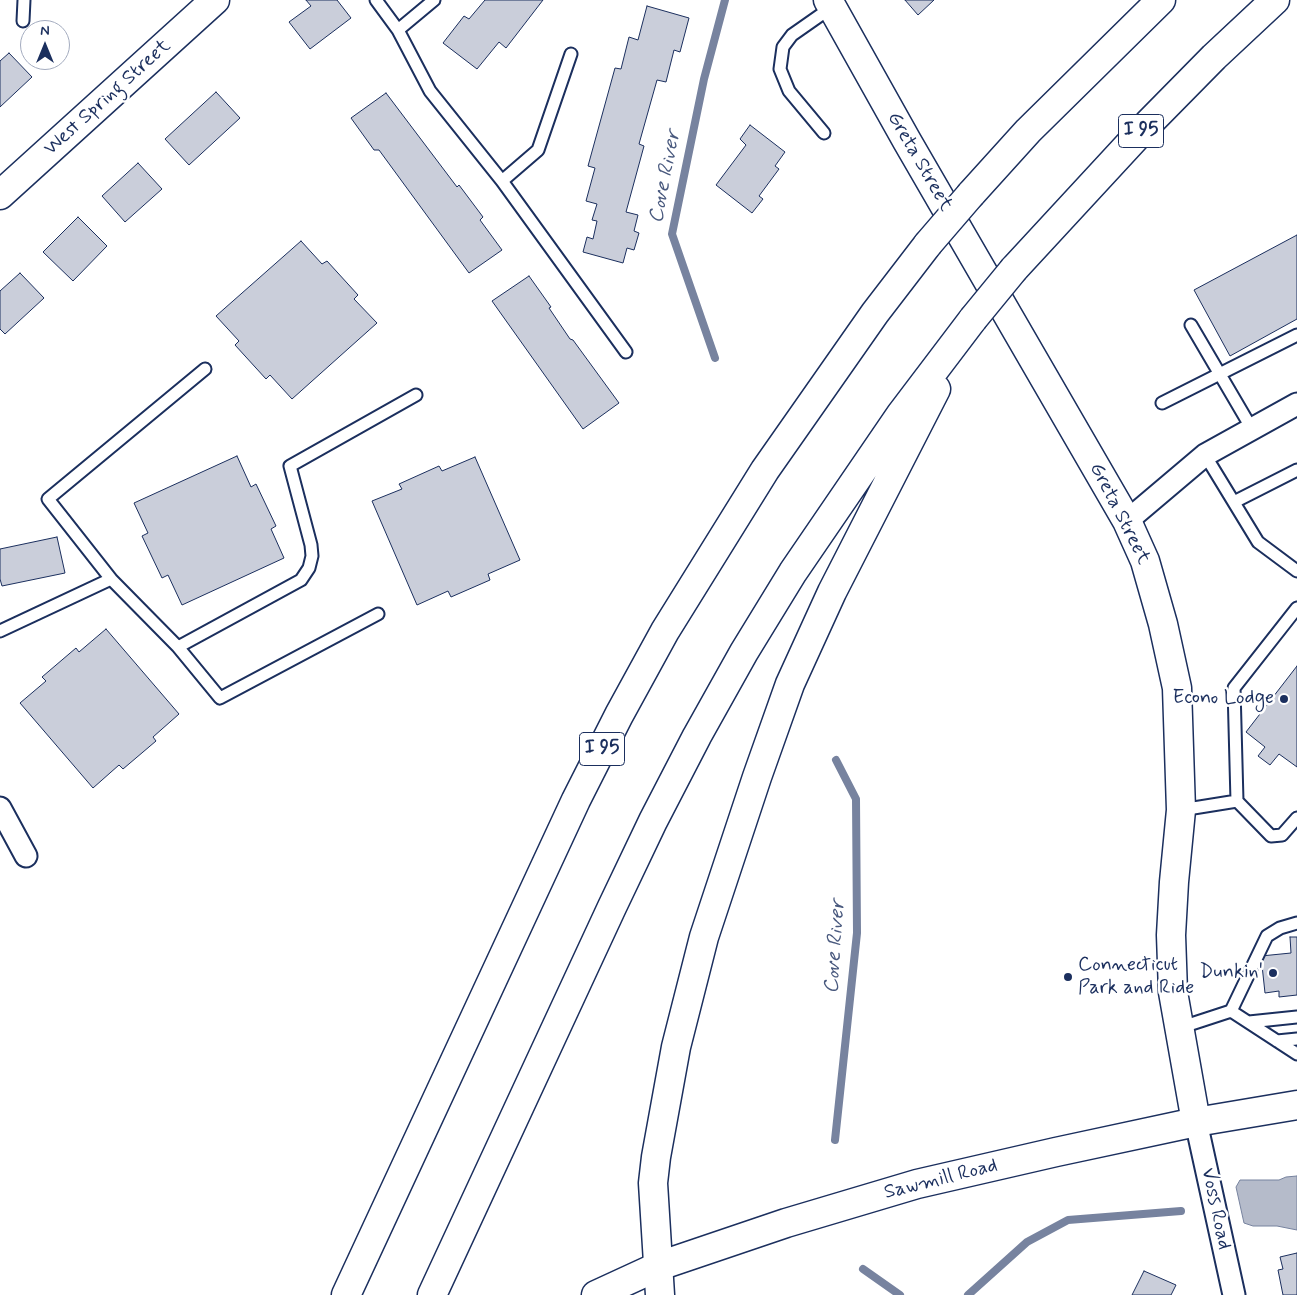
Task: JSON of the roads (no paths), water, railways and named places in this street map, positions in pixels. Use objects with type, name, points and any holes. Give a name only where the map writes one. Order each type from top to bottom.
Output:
[{"type":"main road","name":"West Spring Street","points":[[0,195],[215,0]]},
{"type":"main road","name":"I 95","points":[[346,1295],[576,800],[619,715],[665,632],[765,470],[818,391],[874,313],[928,244],[1028,131],[1161,0]]},
{"type":"main road","name":"I 95","points":[[432,1295],[653,821],[697,736],[744,652],[793,572],[901,414],[973,319],[1014,270],[1148,124],[1214,57],[1275,0]]},
{"type":"main road","name":"Greta Street","points":[[830,4],[912,150],[1127,521],[1145,561],[1163,624],[1177,688],[1181,810],[1171,935],[1173,992],[1196,1122]]},
{"type":"main road","points":[[660,1295],[653,1183],[656,1157],[676,1047],[704,937],[757,777],[790,684],[810,637],[973,319]]},
{"type":"main road","name":"Sawmill Road","points":[[596,1295],[659,1266],[786,1223],[918,1184],[1196,1122],[1297,1105]]},
{"type":"street","points":[[1127,521],[1205,455],[1297,404]]},
{"type":"street","points":[[0,808],[5,832],[26,856]]},
{"type":"street","name":"Voss Road","points":[[1196,1122],[1234,1295]]},
{"type":"lane","points":[[23,20],[24,0]]},
{"type":"lane","points":[[376,0],[398,30],[430,91],[502,181],[626,352]]},
{"type":"lane","points":[[398,30],[434,0]]},
{"type":"lane","points":[[824,133],[789,91],[780,70],[783,47],[792,35],[830,4]]},
{"type":"lane","points":[[502,181],[538,150],[571,54]]},
{"type":"lane","points":[[1191,325],[1252,429]]},
{"type":"lane","points":[[1162,403],[1297,335]]},
{"type":"lane","points":[[204,369],[48,499],[111,579],[178,647],[220,698],[378,614]]},
{"type":"lane","points":[[178,647],[301,580],[309,568],[312,556],[290,466],[416,395]]},
{"type":"lane","points":[[1205,455],[1258,542],[1297,571]]},
{"type":"lane","points":[[1234,502],[1297,470]]},
{"type":"lane","points":[[0,630],[111,579]]},
{"type":"lane","points":[[1297,608],[1234,688],[1237,801],[1271,836],[1282,836],[1297,818]]},
{"type":"lane","points":[[1181,810],[1237,801]]},
{"type":"lane","points":[[1179,1028],[1231,1011],[1267,936],[1280,928],[1297,923]]},
{"type":"lane","points":[[1231,1011],[1297,1054]]},
{"type":"lane","points":[[1249,1022],[1297,1017]]},
{"type":"lane","points":[[1277,1041],[1297,1039]]},
{"type":"water","points":[[1297,1176],[1297,1230],[1277,1226],[1253,1226],[1244,1223],[1236,1187],[1240,1180],[1279,1180]]},
{"type":"waterway","name":"Cove River","points":[[715,358],[672,234],[704,79],[725,0]]},
{"type":"waterway","name":"Cove River","points":[[835,1140],[857,933],[856,799],[836,760]]},
{"type":"waterway","name":"Cove River","points":[[968,1295],[1027,1242],[1068,1220],[1181,1211]]},
{"type":"waterway","name":"Cove River","points":[[863,1269],[900,1295]]},
{"type":"place","name":"Econo Lodge","points":[[1284,699]]},
{"type":"place","name":"Dunkin'","points":[[1273,973]]},
{"type":"place","name":"Connecticut Park and Ride","points":[[1068,977]]}]
